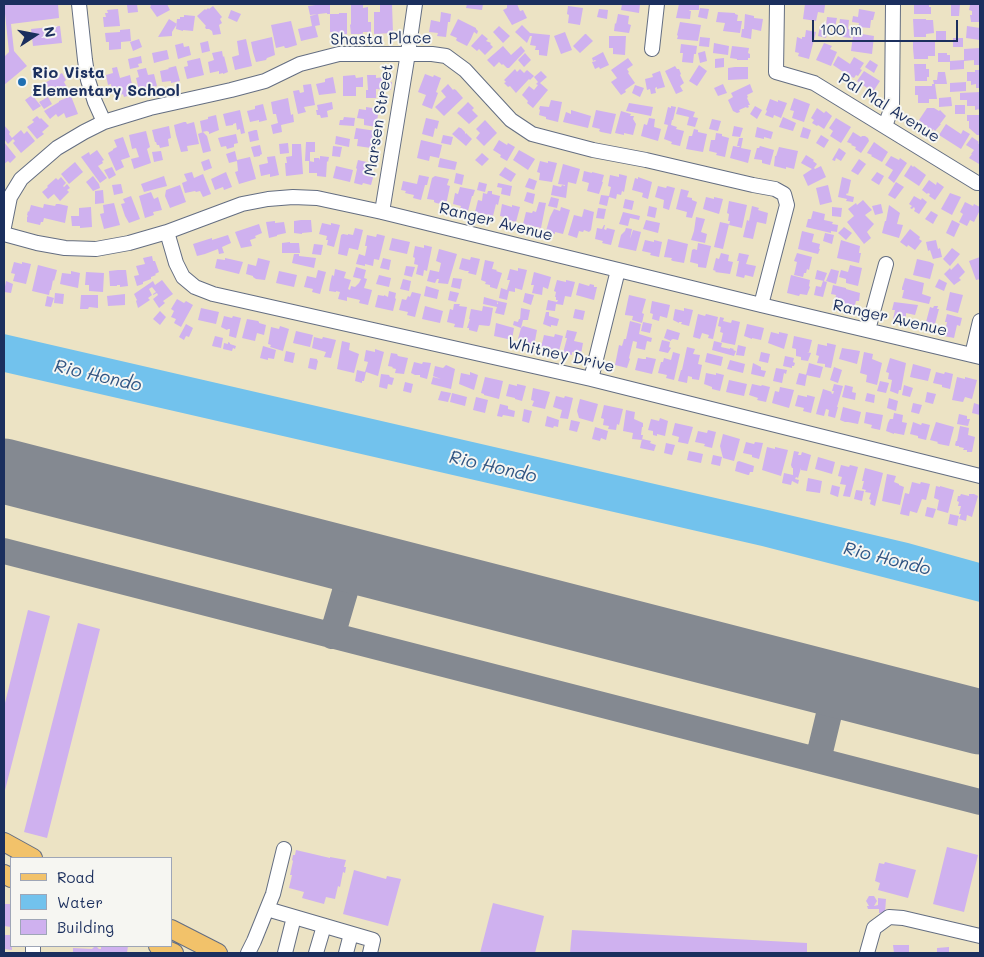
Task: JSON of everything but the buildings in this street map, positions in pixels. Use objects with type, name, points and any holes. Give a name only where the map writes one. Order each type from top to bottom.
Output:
[{"type":"main road","points":[[4,842],[31,857]]},
{"type":"main road","points":[[172,930],[218,953]]},
{"type":"main road","points":[[160,947],[174,953]]},
{"type":"street","points":[[79,4],[88,80],[104,122]]},
{"type":"street","name":"Marsen Street","points":[[382,212],[415,4]]},
{"type":"street","points":[[652,49],[656,4]]},
{"type":"street","name":"Pal Mal Avenue","points":[[777,4],[776,72],[814,83],[980,183]]},
{"type":"street","points":[[886,126],[892,107],[893,4]]},
{"type":"street","name":"Shasta Place","points":[[4,227],[10,197],[21,180],[57,148],[104,122],[150,108],[265,81],[300,64],[338,54],[432,54],[446,56],[465,70],[511,120],[532,134],[593,150],[775,189],[784,194],[787,205],[784,222],[761,305]]},
{"type":"street","name":"Ranger Avenue","points":[[4,234],[65,248],[96,248],[128,243],[168,232],[242,204],[268,198],[318,198],[976,356]]},
{"type":"street","name":"Whitney Drive","points":[[168,232],[176,263],[183,277],[195,287],[213,294],[591,379],[980,476]]},
{"type":"street","points":[[868,330],[886,264]]},
{"type":"street","points":[[591,379],[618,270]]},
{"type":"street","points":[[976,356],[980,321]]},
{"type":"street","points":[[248,953],[273,894],[284,849]]},
{"type":"street","points":[[267,909],[373,940],[370,953]]},
{"type":"street","points":[[285,953],[294,917]]},
{"type":"street","points":[[867,953],[874,928],[889,917],[903,918],[980,936]]},
{"type":"street","points":[[316,953],[324,926]]},
{"type":"street","points":[[346,953],[351,934]]},
{"type":"water","name":"Rio Hondo","points":[[4,334],[908,543],[980,563],[980,602],[762,546],[4,372]]},
{"type":"taxiway","points":[[4,551],[980,802]]},
{"type":"taxiway","points":[[332,636],[354,561]]},
{"type":"taxiway","points":[[818,760],[836,685]]},
{"type":"runway","points":[[4,471],[980,722]]},
{"type":"place","name":"Rio Vista Elementary School","points":[[22,82]]}]
